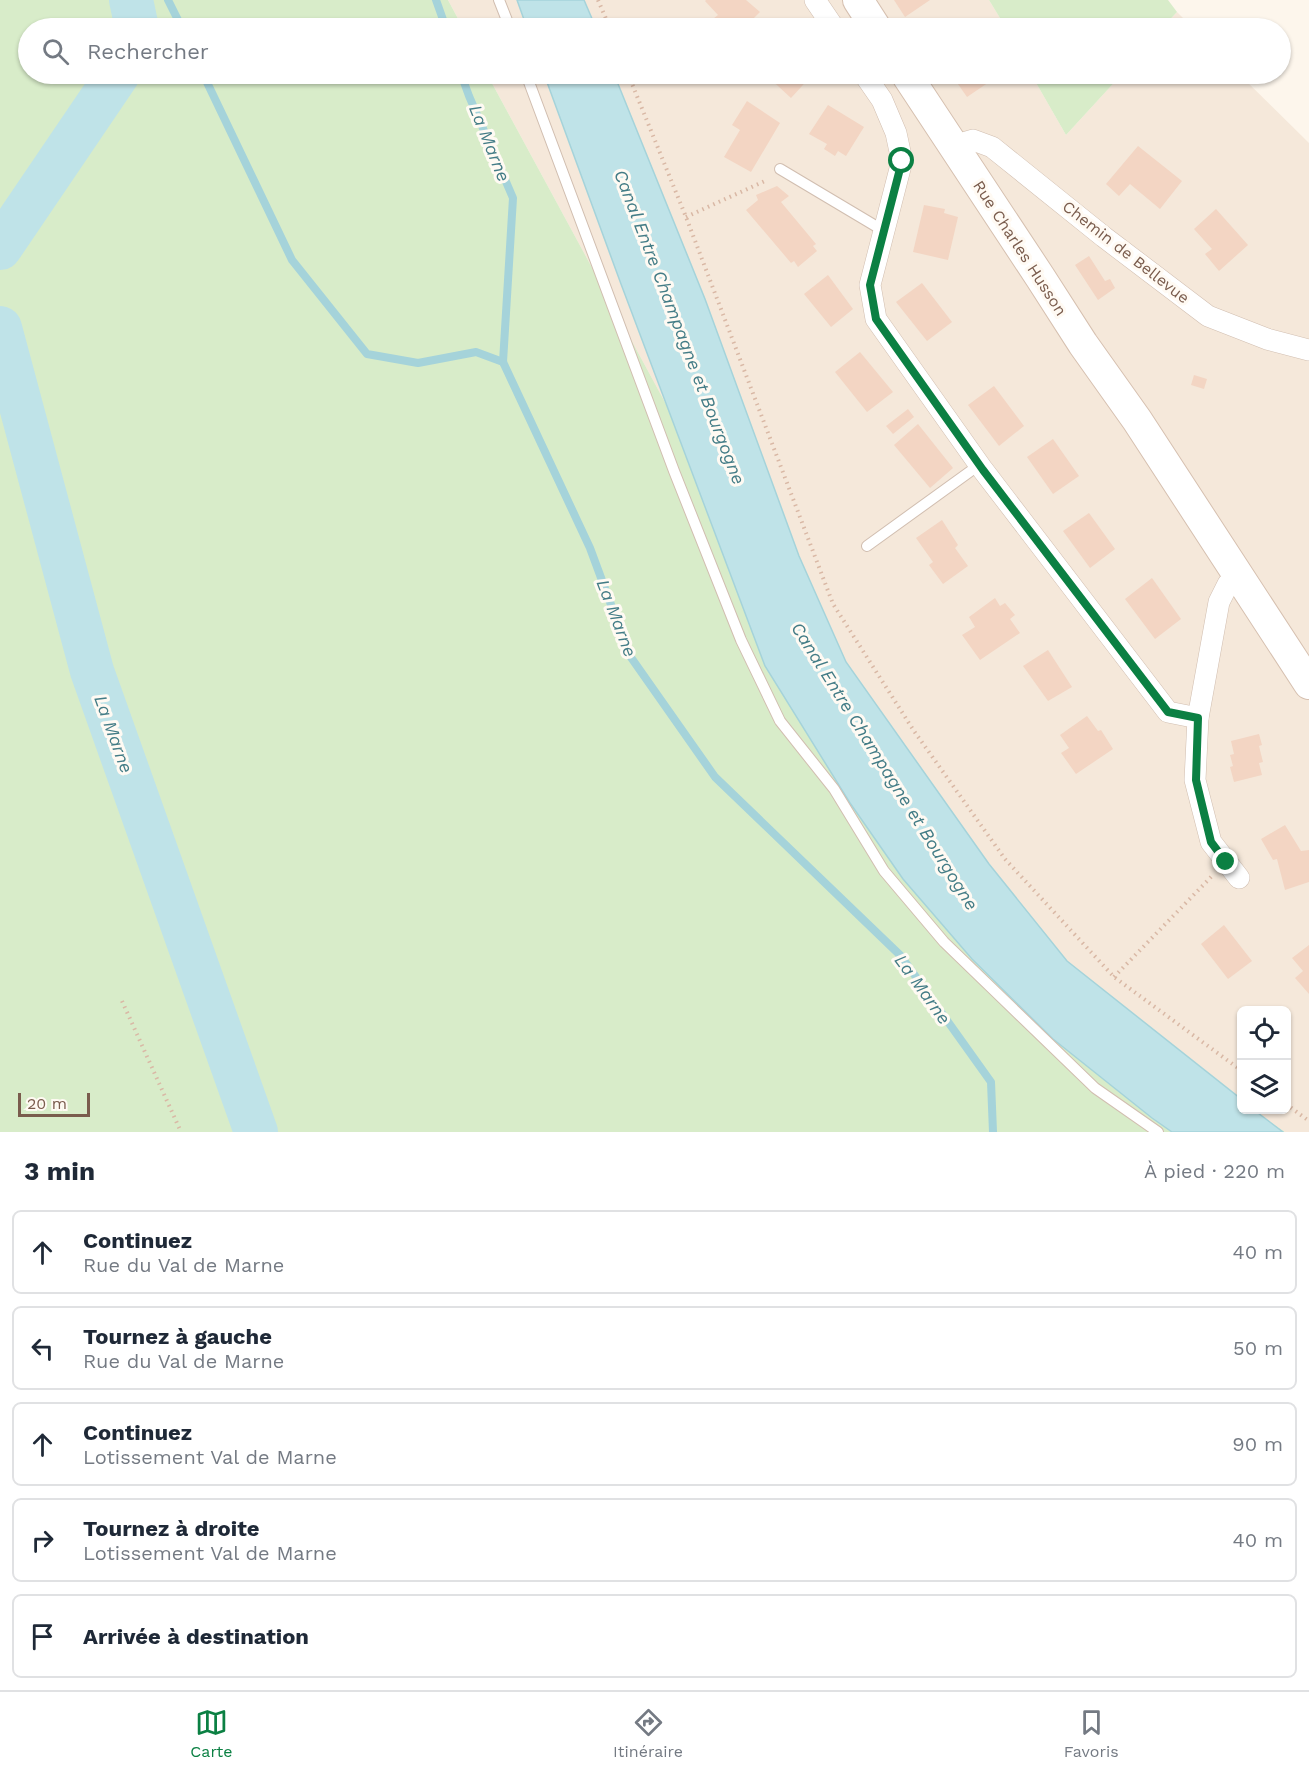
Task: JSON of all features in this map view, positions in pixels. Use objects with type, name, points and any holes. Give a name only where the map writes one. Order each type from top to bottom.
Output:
[{"type":"street","points":[[815,0],[827,18]]},
{"type":"street","points":[[858,0],[870,18]]},
{"type":"street","points":[[871,84],[882,100],[896,133],[902,161],[870,285],[876,319],[981,467],[1168,712],[1198,718]]},
{"type":"street","name":"Rue Charles Husson","points":[[913,84],[1083,344],[1137,420],[1309,684]]},
{"type":"street","name":"Chemin de Bellevue","points":[[953,146],[974,140],[992,147],[1104,237],[1208,316],[1267,339],[1309,350]]},
{"type":"street","points":[[1232,870],[1211,842],[1196,780],[1198,718],[1220,602],[1228,584],[1239,576]]},
{"type":"lane","points":[[499,0],[506,18]]},
{"type":"lane","points":[[530,84],[682,492],[741,639],[780,721],[834,789],[884,871],[944,942],[1095,1088],[1158,1132]]},
{"type":"lane","points":[[780,169],[884,231]]},
{"type":"lane","points":[[867,546],[981,467]]},
{"type":"path","points":[[598,0],[606,18]]},
{"type":"path","points":[[632,84],[686,217],[833,604],[914,730],[1005,859],[1114,977],[1237,1067]]},
{"type":"path","points":[[686,217],[768,180],[780,169]]},
{"type":"path","points":[[1114,977],[1232,870]]},
{"type":"path","points":[[122,1001],[181,1132]]},
{"type":"path","points":[[1291,1107],[1309,1121]]},
{"type":"shaded area","points":[[448,0],[989,0],[1000,18],[458,18]]},
{"type":"shaded area","points":[[1177,12],[1183,18],[1171,18]]},
{"type":"shaded area","points":[[492,84],[1037,84],[1066,135],[1113,84],[1249,84],[1309,143],[1309,1132],[1285,1132],[1258,1114],[1291,1114],[1291,1006],[1237,1006],[1237,1099],[1154,1043],[981,882],[795,642]]},
{"type":"green space","points":[[0,0],[448,0],[458,18],[18,18],[18,84],[492,84],[795,642],[981,882],[1154,1043],[1237,1106],[1237,1114],[1258,1114],[1285,1132],[0,1132]]},
{"type":"green space","points":[[989,0],[1168,0],[1177,12],[1171,18],[1000,18]]},
{"type":"green space","points":[[1037,84],[1113,84],[1066,135]]},
{"type":"water","points":[[517,0],[584,0],[592,18],[523,18]]},
{"type":"water","name":"Canal Entre Champagne et Bourgogne","points":[[548,84],[618,84],[705,299],[799,556],[846,662],[989,864],[1067,961],[1237,1096],[1237,1114],[1259,1114],[1283,1132],[1172,1132],[1053,1039],[972,959],[903,879],[850,803],[765,666]]},
{"type":"building","points":[[746,0],[760,12],[754,18],[714,18],[718,15],[705,1]]},
{"type":"building","points":[[894,0],[930,0],[905,17]]},
{"type":"building","points":[[776,84],[804,84],[791,98]]},
{"type":"building","points":[[958,84],[986,84],[967,97]]},
{"type":"building","points":[[747,101],[780,123],[751,172],[724,157],[740,130],[732,125]]},
{"type":"building","points":[[828,105],[864,127],[846,156],[838,151],[835,156],[824,149],[827,144],[809,134]]},
{"type":"building","points":[[1138,146],[1182,181],[1160,209],[1130,184],[1119,196],[1106,184]]},
{"type":"building","points":[[777,186],[789,196],[781,202],[816,244],[813,246],[817,251],[798,267],[794,261],[791,263],[746,210],[758,200],[756,195]]},
{"type":"building","points":[[924,205],[945,209],[944,213],[958,217],[948,260],[913,252]]},
{"type":"building","points":[[1216,209],[1248,245],[1219,271],[1205,254],[1212,249],[1194,229]]},
{"type":"building","points":[[1089,256],[1105,281],[1110,279],[1115,288],[1098,300],[1075,265]]},
{"type":"building","points":[[828,275],[853,309],[831,327],[804,294]]},
{"type":"building","points":[[922,283],[952,322],[927,341],[896,302]]},
{"type":"building","points":[[860,352],[893,392],[867,412],[835,372]]},
{"type":"building","points":[[1194,375],[1207,379],[1204,389],[1191,385]]},
{"type":"building","points":[[994,386],[1024,426],[999,446],[968,405]]},
{"type":"building","points":[[908,409],[914,417],[893,434],[886,426]]},
{"type":"building","points":[[918,424],[953,468],[930,488],[894,445]]},
{"type":"building","points":[[1053,439],[1079,476],[1053,494],[1027,457]]},
{"type":"building","points":[[1089,513],[1115,549],[1090,568],[1063,531]]},
{"type":"building","points":[[942,520],[958,545],[955,548],[968,566],[943,584],[929,565],[933,562],[916,538]]},
{"type":"building","points":[[1152,578],[1181,619],[1155,639],[1125,599]]},
{"type":"building","points":[[995,598],[1000,606],[1005,603],[1015,615],[1010,619],[1020,633],[980,660],[962,635],[975,627],[969,617]]},
{"type":"building","points":[[1048,650],[1072,687],[1048,701],[1023,666]]},
{"type":"building","points":[[1087,716],[1098,731],[1101,730],[1113,749],[1076,774],[1061,753],[1069,748],[1060,735]]},
{"type":"building","points":[[1259,734],[1262,745],[1259,746],[1263,762],[1259,763],[1262,775],[1234,782],[1230,767],[1233,766],[1230,755],[1234,754],[1231,741]]},
{"type":"building","points":[[1285,825],[1301,851],[1309,850],[1309,882],[1285,890],[1277,859],[1273,860],[1261,839]]},
{"type":"building","points":[[1224,925],[1252,961],[1228,979],[1201,944]]},
{"type":"building","points":[[1309,945],[1309,994],[1295,978],[1303,971],[1292,958]]},
{"type":"waterway","name":"La Marne","points":[[131,0],[135,18]]},
{"type":"waterway","points":[[168,0],[177,18]]},
{"type":"waterway","name":"La Marne","points":[[436,0],[442,18]]},
{"type":"waterway","name":"La Marne","points":[[0,248],[111,84]]},
{"type":"waterway","points":[[208,84],[292,260],[367,354],[418,363],[476,352],[503,362]]},
{"type":"waterway","name":"La Marne","points":[[465,84],[513,198],[503,362],[590,548],[630,656],[715,777],[901,956],[991,1082],[993,1132]]},
{"type":"waterway","name":"La Marne","points":[[0,328],[92,671],[256,1132]]},
{"type":"route","points":[[902,161],[870,285],[876,319],[983,470],[1168,712],[1198,718],[1196,780],[1211,842],[1226,862]]}]
